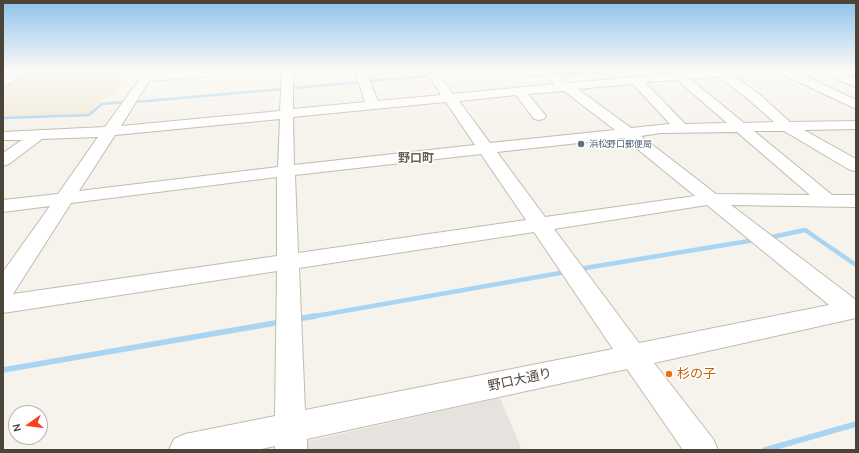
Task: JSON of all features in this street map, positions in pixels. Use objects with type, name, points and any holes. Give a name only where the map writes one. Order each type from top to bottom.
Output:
[{"type":"street","points":[[3,290],[137,91]]},
{"type":"street","points":[[287,91],[286,171],[289,261],[290,439]]},
{"type":"street","points":[[368,91],[373,106]]},
{"type":"street","points":[[445,91],[539,225],[702,450]]},
{"type":"street","points":[[3,136],[110,131],[531,91]]},
{"type":"street","points":[[573,91],[853,309]]},
{"type":"street","points":[[646,91],[681,128]]},
{"type":"street","points":[[697,91],[827,200]]},
{"type":"street","points":[[746,91],[786,126],[854,164]]},
{"type":"street","points":[[827,91],[856,105]]},
{"type":"street","points":[[521,92],[539,116]]},
{"type":"street","points":[[3,206],[286,171],[625,132],[681,128],[856,125]]},
{"type":"street","points":[[3,161],[39,135]]},
{"type":"street","points":[[3,304],[712,199],[856,200]]},
{"type":"street","name":"野口大通り","points":[[185,450],[290,439],[633,356],[853,309]]},
{"type":"shaded area","points":[[3,91],[116,91],[110,94],[89,114],[3,117]]},
{"type":"shaded area","points":[[500,398],[522,450],[305,450],[304,442]]},
{"type":"waterway","points":[[135,102],[258,91]]},
{"type":"waterway","points":[[3,118],[89,115],[102,104],[124,102]]},
{"type":"waterway","points":[[772,237],[805,230],[856,265]]},
{"type":"waterway","points":[[579,269],[755,240]]},
{"type":"waterway","points":[[310,317],[566,272]]},
{"type":"waterway","points":[[297,319],[315,316]]},
{"type":"waterway","points":[[3,370],[281,322]]},
{"type":"waterway","points":[[765,450],[856,424]]},
{"type":"place","name":"浜松野口郵便局","points":[[581,144]]},
{"type":"place","name":"杉の子","points":[[669,374]]},
{"type":"district","name":"野口町","points":[[416,159]]}]
